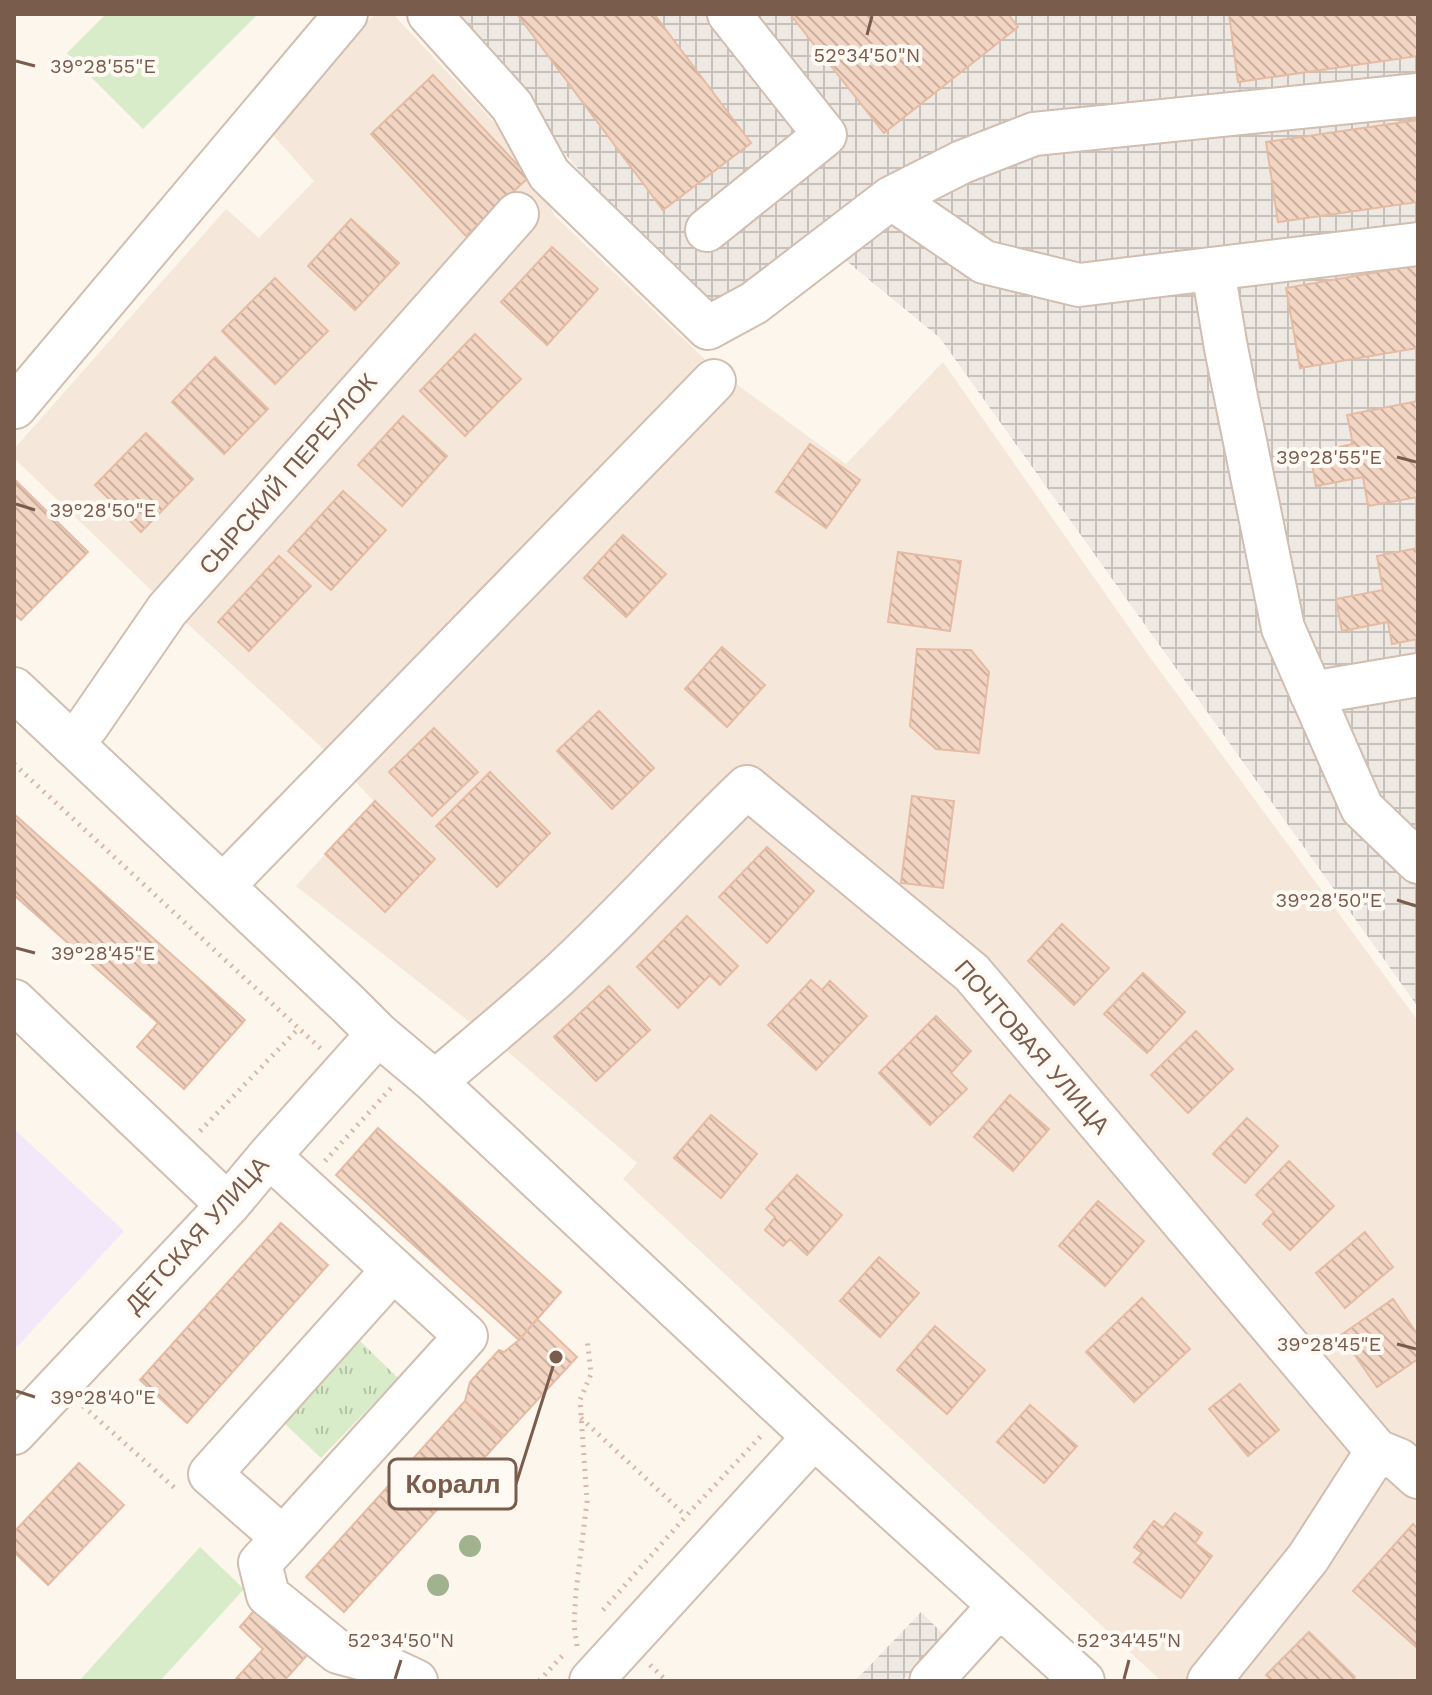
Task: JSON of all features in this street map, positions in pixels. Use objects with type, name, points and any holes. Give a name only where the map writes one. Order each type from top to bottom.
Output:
[{"type":"street","points":[[15,407],[346,14]]},
{"type":"street","points":[[429,14],[512,106],[549,174],[708,328],[754,303],[891,198],[962,162],[1034,134],[1418,95]]},
{"type":"street","points":[[707,230],[825,135],[729,14]]},
{"type":"street","points":[[891,198],[984,262],[1079,285],[1418,244]]},
{"type":"street","name":"СЫРСКИЙ ПЕРЕУЛОК","points":[[72,744],[167,610],[517,214]]},
{"type":"street","points":[[1213,270],[1283,628],[1362,808],[1418,862]]},
{"type":"street","points":[[223,886],[714,381]]},
{"type":"street","points":[[1311,693],[1418,675]]},
{"type":"street","points":[[14,689],[378,1034],[1083,1681]]},
{"type":"street","name":"ПОЧТОВАЯ УЛИЦА","points":[[424,1073],[560,974],[747,787],[972,973],[1377,1451]]},
{"type":"street","points":[[14,1001],[228,1205]]},
{"type":"street","name":"ДЕТСКАЯ УЛИЦА","points":[[14,1433],[228,1205],[378,1034]]},
{"type":"street","points":[[269,1156],[466,1336],[260,1563],[268,1595],[338,1652],[366,1672],[416,1681]]},
{"type":"street","points":[[283,1538],[210,1474],[393,1270]]},
{"type":"street","points":[[584,1665],[701,1530],[814,1437]]},
{"type":"street","points":[[1209,1681],[1308,1558],[1377,1451],[1399,1460],[1418,1477]]},
{"type":"street","points":[[931,1681],[999,1606]]},
{"type":"path","points":[[176,1155],[299,1028]]},
{"type":"path","points":[[302,1187],[424,1073]]},
{"type":"path","points":[[584,1665],[574,1625],[587,1501],[580,1400],[591,1374],[587,1338]]},
{"type":"path","points":[[79,1403],[180,1493]]},
{"type":"path","points":[[581,1418],[701,1530]]},
{"type":"path","points":[[596,1618],[701,1530],[764,1433]]},
{"type":"path","points":[[539,1681],[586,1629]]},
{"type":"shaded area","points":[[377,14],[393,14],[508,137],[539,176],[554,215],[713,367],[846,464],[943,362],[1149,656],[1418,1021],[1418,1681],[1161,1681],[623,1179],[637,1163],[507,1051],[296,886],[374,801],[332,757],[14,458],[14,449],[226,209],[259,238],[314,181],[265,126],[355,29]]},
{"type":"shaded area","points":[[442,14],[1418,14],[1418,1007],[940,338],[816,236],[705,313]]},
{"type":"shaded area","points":[[14,1129],[124,1231],[14,1350]]},
{"type":"shaded area","points":[[921,1612],[945,1636],[902,1681],[855,1681]]},
{"type":"green space","points":[[106,14],[258,14],[143,129],[67,53]]},
{"type":"green space","points":[[360,1341],[398,1378],[321,1458],[283,1422]]},
{"type":"green space","points":[[200,1547],[244,1589],[160,1681],[79,1681]]},
{"type":"building","points":[[517,14],[654,14],[751,143],[663,210]]},
{"type":"building","points":[[790,14],[1008,14],[1018,27],[884,133]]},
{"type":"building","points":[[1229,14],[1418,14],[1418,56],[1238,82]]},
{"type":"building","points":[[433,75],[529,177],[466,236],[371,134]]},
{"type":"building","points":[[1418,120],[1418,202],[1278,222],[1266,142]]},
{"type":"building","points":[[351,219],[399,263],[355,310],[308,266]]},
{"type":"building","points":[[552,247],[598,289],[547,345],[501,302]]},
{"type":"building","points":[[1418,265],[1418,348],[1300,368],[1286,288]]},
{"type":"building","points":[[275,278],[328,331],[275,384],[222,331]]},
{"type":"building","points":[[475,334],[521,379],[465,436],[420,391]]},
{"type":"building","points":[[215,357],[268,409],[224,454],[172,402]]},
{"type":"building","points":[[1418,401],[1418,497],[1368,506],[1363,477],[1316,486],[1310,453],[1353,444],[1347,415]]},
{"type":"building","points":[[403,416],[447,456],[402,506],[358,465]]},
{"type":"building","points":[[146,433],[193,479],[141,532],[95,485]]},
{"type":"building","points":[[810,444],[860,480],[826,528],[776,492]]},
{"type":"building","points":[[14,479],[88,552],[21,620],[14,614]]},
{"type":"building","points":[[343,491],[386,530],[331,590],[288,551]]},
{"type":"building","points":[[623,535],[666,574],[626,617],[584,578]]},
{"type":"building","points":[[1418,548],[1418,639],[1392,644],[1388,622],[1342,631],[1336,599],[1383,590],[1377,556]]},
{"type":"building","points":[[898,552],[961,561],[950,631],[888,622]]},
{"type":"building","points":[[279,556],[311,586],[249,651],[218,622]]},
{"type":"building","points":[[722,647],[765,685],[727,727],[685,689]]},
{"type":"building","points":[[917,649],[971,650],[989,672],[979,753],[936,749],[910,726]]},
{"type":"building","points":[[599,711],[654,768],[612,809],[557,751]]},
{"type":"building","points":[[434,728],[478,772],[432,816],[389,772]]},
{"type":"building","points":[[490,772],[550,833],[497,887],[436,826]]},
{"type":"building","points":[[912,796],[954,801],[943,888],[901,883]]},
{"type":"building","points":[[375,801],[435,859],[385,912],[325,854]]},
{"type":"building","points":[[14,814],[245,1020],[184,1089],[137,1047],[158,1023],[14,895]]},
{"type":"building","points":[[767,847],[814,891],[767,943],[719,897]]},
{"type":"building","points":[[687,916],[738,966],[720,985],[710,975],[678,1008],[637,967]]},
{"type":"building","points":[[1062,924],[1109,968],[1074,1005],[1028,961]]},
{"type":"building","points":[[1143,973],[1185,1012],[1147,1053],[1104,1014]]},
{"type":"building","points":[[811,980],[822,990],[830,981],[867,1016],[816,1070],[768,1025]]},
{"type":"building","points":[[609,986],[650,1030],[596,1081],[554,1037]]},
{"type":"building","points":[[936,1016],[971,1051],[951,1073],[967,1089],[930,1125],[879,1073]]},
{"type":"building","points":[[1196,1031],[1233,1069],[1188,1113],[1151,1075]]},
{"type":"building","points":[[1010,1095],[1049,1129],[1013,1171],[974,1137]]},
{"type":"building","points":[[711,1115],[757,1154],[721,1198],[674,1158]]},
{"type":"building","points":[[1247,1118],[1278,1146],[1245,1183],[1213,1154]]},
{"type":"building","points":[[378,1128],[561,1292],[519,1340],[336,1175]]},
{"type":"building","points":[[1289,1161],[1334,1206],[1290,1250],[1263,1224],[1274,1212],[1256,1195]]},
{"type":"building","points":[[797,1175],[842,1215],[807,1255],[790,1239],[783,1246],[765,1230],[775,1217],[766,1209]]},
{"type":"building","points":[[1098,1201],[1144,1241],[1105,1286],[1059,1246]]},
{"type":"building","points":[[281,1223],[328,1265],[187,1423],[140,1380]]},
{"type":"building","points":[[1365,1232],[1393,1267],[1345,1308],[1316,1273]]},
{"type":"building","points":[[879,1257],[919,1293],[880,1337],[840,1301]]},
{"type":"building","points":[[1142,1298],[1190,1349],[1134,1402],[1086,1352]]},
{"type":"building","points":[[1393,1299],[1418,1335],[1418,1359],[1377,1387],[1341,1335]]},
{"type":"building","points":[[537,1319],[577,1357],[504,1436],[465,1401],[470,1382],[499,1350],[504,1352],[519,1340]]},
{"type":"building","points":[[935,1326],[985,1370],[947,1414],[897,1370]]},
{"type":"building","points":[[1240,1384],[1279,1430],[1248,1456],[1209,1409]]},
{"type":"building","points":[[465,1401],[504,1436],[344,1612],[306,1577]]},
{"type":"building","points":[[1030,1405],[1077,1446],[1044,1483],[997,1442]]},
{"type":"building","points":[[79,1463],[124,1505],[48,1585],[14,1552],[14,1532]]},
{"type":"building","points":[[1175,1513],[1202,1533],[1195,1543],[1212,1556],[1181,1598],[1134,1562],[1142,1553],[1134,1547],[1154,1521],[1163,1528]]},
{"type":"building","points":[[1413,1524],[1418,1529],[1416,1647],[1353,1591]]},
{"type":"building","points":[[258,1606],[309,1653],[284,1681],[234,1681],[263,1649],[240,1627]]},
{"type":"building","points":[[1309,1632],[1355,1677],[1351,1681],[1272,1681],[1266,1675]]},
{"type":"place","name":"Коралл","points":[[556,1357]]}]
